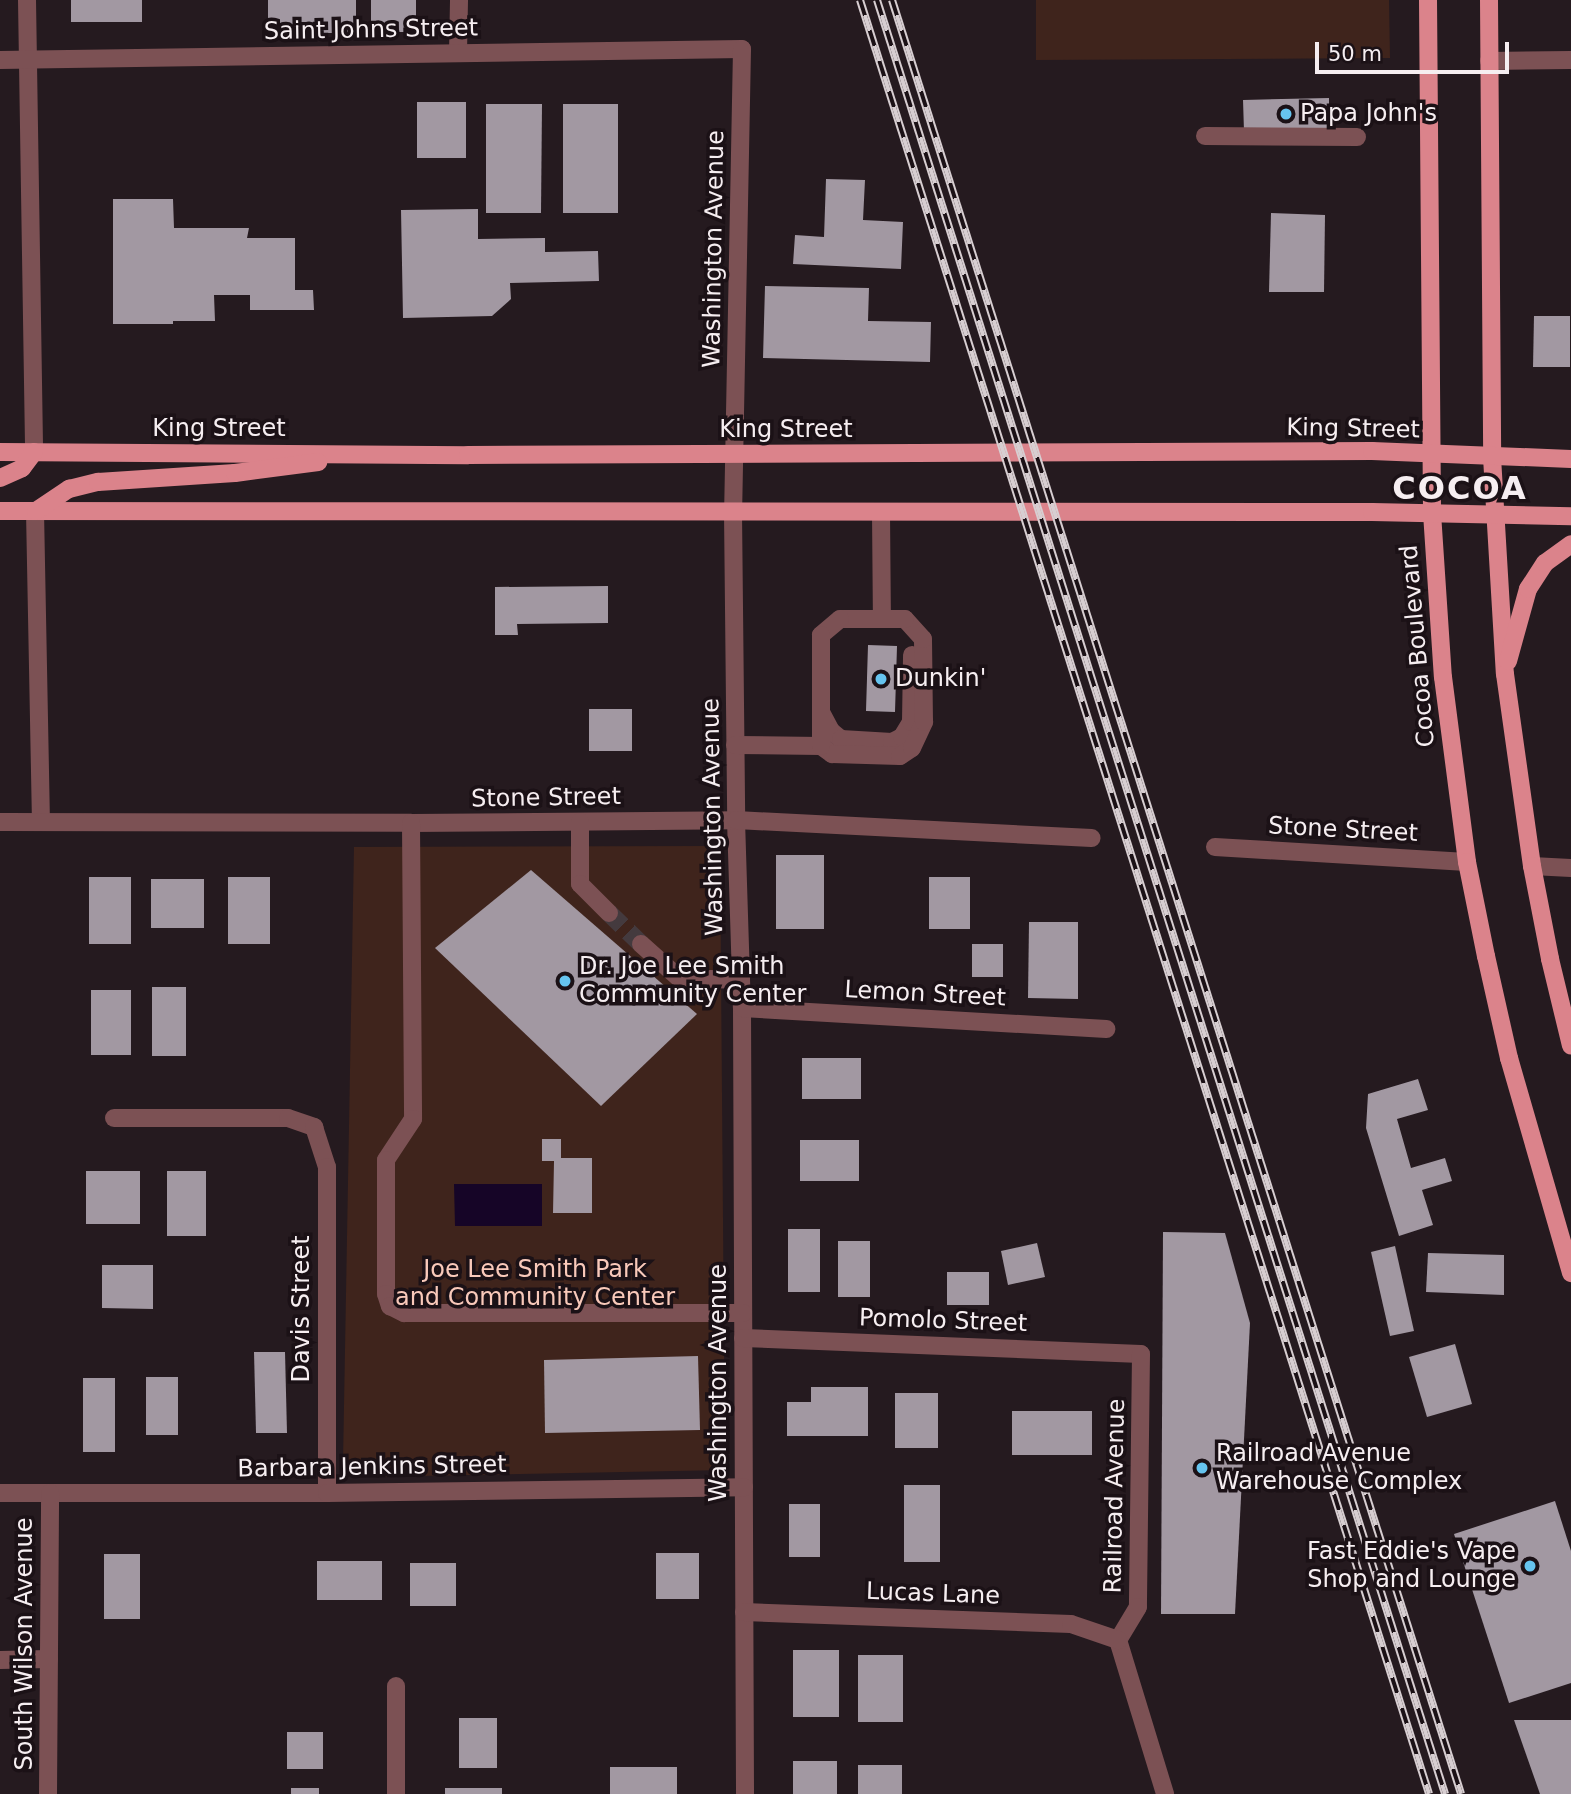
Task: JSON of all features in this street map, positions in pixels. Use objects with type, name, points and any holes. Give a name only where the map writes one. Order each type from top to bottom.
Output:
[{"type":"main road","name":"Cocoa Boulevard","points":[[1428,0],[1432,513],[1443,677],[1467,862],[1509,1058],[1571,1273]]},
{"type":"main road","points":[[1489,0],[1492,457],[1505,674],[1532,866],[1550,959],[1571,1046]]},
{"type":"main road","name":"King Street","points":[[0,452],[735,454],[1372,451],[1571,459]]},
{"type":"main road","points":[[0,478],[22,468],[34,452]]},
{"type":"main road","points":[[35,511],[68,489],[98,482],[235,473],[305,465],[352,454]]},
{"type":"main road","points":[[0,511],[1432,513],[1571,516]]},
{"type":"main road","points":[[1505,674],[1528,589],[1545,563],[1571,544]]},
{"type":"street","points":[[27,0],[34,452]]},
{"type":"street","points":[[458,53],[459,0]]},
{"type":"street","name":"Saint Johns Street","points":[[0,61],[742,49]]},
{"type":"street","name":"Washington Avenue","points":[[742,49],[733,512],[736,820],[742,1008],[745,1794]]},
{"type":"street","points":[[1489,61],[1571,60]]},
{"type":"street","points":[[1205,136],[1357,137]]},
{"type":"street","points":[[35,511],[41,822]]},
{"type":"street","points":[[881,513],[882,619]]},
{"type":"street","points":[[735,745],[821,746],[831,754],[900,756],[912,748],[924,722],[918,633],[905,619],[840,619],[821,635],[821,746]]},
{"type":"street","points":[[821,711],[831,731],[841,739],[892,742],[902,737],[911,722],[918,633]]},
{"type":"street","name":"Stone Street","points":[[0,822],[411,824],[736,820],[1092,838]]},
{"type":"street","points":[[580,822],[580,884],[609,913]]},
{"type":"street","points":[[411,824],[413,1119],[386,1160],[386,1294],[390,1306],[404,1313],[743,1313]]},
{"type":"street","name":"Stone Street","points":[[1216,847],[1467,862]]},
{"type":"street","points":[[1532,866],[1571,868]]},
{"type":"street","points":[[641,944],[678,978],[741,980]]},
{"type":"street","name":"Lemon Street","points":[[742,1008],[1106,1029]]},
{"type":"street","name":"Davis Street","points":[[114,1118],[288,1118],[314,1127],[327,1167],[327,1493]]},
{"type":"street","name":"Pomolo Street","points":[[743,1338],[1140,1354]]},
{"type":"street","name":"Railroad Avenue","points":[[1118,1640],[1138,1607],[1140,1354]]},
{"type":"street","name":"Barbara Jenkins Street","points":[[0,1493],[327,1493],[744,1487]]},
{"type":"street","name":"South Wilson Avenue","points":[[48,1794],[50,1493]]},
{"type":"street","name":"Lucas Lane","points":[[744,1612],[1071,1624],[1118,1640]]},
{"type":"street","points":[[1118,1640],[1165,1794]]},
{"type":"street","points":[[0,1660],[49,1659]]},
{"type":"street","points":[[396,1686],[396,1794]]},
{"type":"green space","points":[[1036,0],[1389,0],[1390,58],[1036,60]]},
{"type":"green space","name":"Joe Lee Smith Park and Community Center","points":[[720,846],[725,1470],[365,1477],[343,1462],[354,847]]},
{"type":"shaded area","points":[[454,1184],[542,1184],[542,1226],[455,1226]]},
{"type":"building","points":[[71,0],[142,0],[142,22],[71,22]]},
{"type":"building","points":[[268,0],[356,0],[356,33],[268,33]]},
{"type":"building","points":[[371,0],[416,0],[416,32],[371,32]]},
{"type":"building","points":[[1329,98],[1329,129],[1244,131],[1243,100]]},
{"type":"building","points":[[417,102],[466,102],[466,158],[417,158]]},
{"type":"building","points":[[486,104],[542,104],[541,213],[486,213]]},
{"type":"building","points":[[563,104],[618,104],[618,213],[563,213]]},
{"type":"building","points":[[826,179],[865,180],[863,220],[903,222],[901,269],[793,264],[795,235],[824,237]]},
{"type":"building","points":[[113,199],[173,199],[174,228],[249,228],[247,238],[295,238],[295,290],[313,290],[314,310],[250,310],[250,295],[214,295],[215,321],[113,324]]},
{"type":"building","points":[[478,209],[478,239],[545,238],[545,252],[598,251],[599,281],[510,283],[511,299],[492,316],[403,318],[401,210]]},
{"type":"building","points":[[1271,213],[1325,215],[1324,292],[1269,292]]},
{"type":"building","points":[[765,286],[869,288],[868,321],[931,322],[930,362],[763,358]]},
{"type":"building","points":[[1534,316],[1570,316],[1570,367],[1533,367]]},
{"type":"building","points":[[608,586],[608,623],[517,624],[518,635],[495,635],[495,587]]},
{"type":"building","name":"Dunkin'","points":[[868,645],[897,646],[895,712],[866,711]]},
{"type":"building","points":[[589,709],[632,709],[632,751],[589,751]]},
{"type":"building","points":[[776,855],[824,855],[824,929],[776,929]]},
{"type":"building","name":"Dr. Joe Lee Smith Community Center","points":[[531,870],[697,1014],[601,1106],[435,948]]},
{"type":"building","points":[[89,877],[131,877],[131,944],[89,944]]},
{"type":"building","points":[[228,877],[270,877],[270,944],[228,944]]},
{"type":"building","points":[[929,877],[970,877],[970,929],[929,929]]},
{"type":"building","points":[[151,879],[204,879],[204,928],[151,928]]},
{"type":"building","points":[[1029,922],[1078,922],[1078,999],[1028,998]]},
{"type":"building","points":[[972,944],[1003,944],[1003,977],[972,977]]},
{"type":"building","points":[[152,987],[186,987],[186,1056],[152,1056]]},
{"type":"building","points":[[91,990],[131,990],[131,1055],[91,1055]]},
{"type":"building","points":[[802,1058],[861,1058],[861,1099],[802,1099]]},
{"type":"building","points":[[1418,1079],[1428,1110],[1397,1119],[1411,1168],[1445,1158],[1452,1181],[1422,1190],[1433,1225],[1399,1236],[1366,1128],[1368,1094]]},
{"type":"building","points":[[542,1139],[561,1139],[561,1158],[592,1158],[592,1213],[553,1213],[554,1161],[542,1161]]},
{"type":"building","points":[[800,1140],[859,1140],[859,1181],[800,1181]]},
{"type":"building","points":[[86,1171],[140,1171],[140,1224],[86,1224]]},
{"type":"building","points":[[167,1171],[206,1171],[206,1236],[167,1236]]},
{"type":"building","points":[[788,1229],[820,1229],[820,1292],[788,1292]]},
{"type":"building","name":"Railroad Avenue Warehouse Complex","points":[[1163,1232],[1225,1233],[1250,1323],[1235,1614],[1161,1614]]},
{"type":"building","points":[[838,1241],[870,1241],[870,1297],[838,1297]]},
{"type":"building","points":[[1037,1243],[1045,1277],[1008,1285],[1001,1251]]},
{"type":"building","points":[[1395,1246],[1414,1331],[1390,1336],[1371,1252]]},
{"type":"building","points":[[1428,1253],[1504,1255],[1504,1295],[1426,1292]]},
{"type":"building","points":[[102,1265],[153,1265],[153,1309],[102,1308]]},
{"type":"building","points":[[947,1272],[989,1272],[989,1305],[947,1305]]},
{"type":"building","points":[[1455,1344],[1472,1404],[1427,1417],[1409,1357]]},
{"type":"building","points":[[254,1352],[285,1352],[287,1433],[256,1433]]},
{"type":"building","points":[[698,1356],[700,1430],[545,1433],[544,1360]]},
{"type":"building","points":[[146,1377],[178,1377],[178,1435],[146,1435]]},
{"type":"building","points":[[83,1378],[115,1378],[115,1452],[83,1452]]},
{"type":"building","points":[[811,1387],[868,1387],[868,1436],[787,1436],[787,1402],[811,1402]]},
{"type":"building","points":[[895,1393],[938,1393],[938,1448],[895,1448]]},
{"type":"building","points":[[1012,1411],[1092,1411],[1092,1455],[1012,1455]]},
{"type":"building","points":[[904,1485],[940,1485],[940,1562],[904,1562]]},
{"type":"building","points":[[1555,1501],[1571,1551],[1571,1683],[1509,1703],[1454,1534]]},
{"type":"building","points":[[789,1504],[820,1504],[820,1557],[789,1557]]},
{"type":"building","points":[[656,1553],[699,1553],[699,1599],[656,1599]]},
{"type":"building","points":[[104,1554],[140,1554],[140,1619],[104,1619]]},
{"type":"building","points":[[317,1561],[382,1561],[382,1600],[317,1600]]},
{"type":"building","points":[[410,1563],[456,1563],[456,1606],[410,1606]]},
{"type":"building","points":[[793,1650],[839,1650],[839,1717],[793,1717]]},
{"type":"building","points":[[858,1655],[903,1655],[903,1722],[858,1722]]},
{"type":"building","points":[[459,1718],[497,1718],[497,1768],[459,1768]]},
{"type":"building","points":[[1514,1720],[1571,1720],[1571,1794],[1540,1794]]},
{"type":"building","points":[[287,1732],[323,1732],[323,1769],[287,1769]]},
{"type":"building","points":[[793,1761],[837,1761],[837,1794],[793,1794]]},
{"type":"building","points":[[858,1765],[902,1765],[902,1794],[858,1794]]},
{"type":"building","points":[[610,1767],[677,1767],[677,1794],[610,1794]]},
{"type":"building","points":[[291,1788],[319,1788],[319,1794],[291,1794]]},
{"type":"building","points":[[445,1788],[502,1788],[502,1794],[445,1794]]},
{"type":"tunnel","points":[[609,913],[641,944]]},
{"type":"railway","points":[[860,0],[1429,1794]]},
{"type":"railway","points":[[877,0],[1445,1794]]},
{"type":"railway","points":[[892,0],[1461,1794]]},
{"type":"place","name":"Papa John's","points":[[1286,114]]},
{"type":"place","name":"Dunkin'","points":[[881,679]]},
{"type":"place","name":"Dr. Joe Lee Smith Community Center","points":[[565,981]]},
{"type":"place","name":"Railroad Avenue Warehouse Complex","points":[[1202,1468]]},
{"type":"place","name":"Fast Eddie's Vape Shop and Lounge","points":[[1530,1566]]},
{"type":"district","name":"COCOA","points":[[1460,488]]}]
